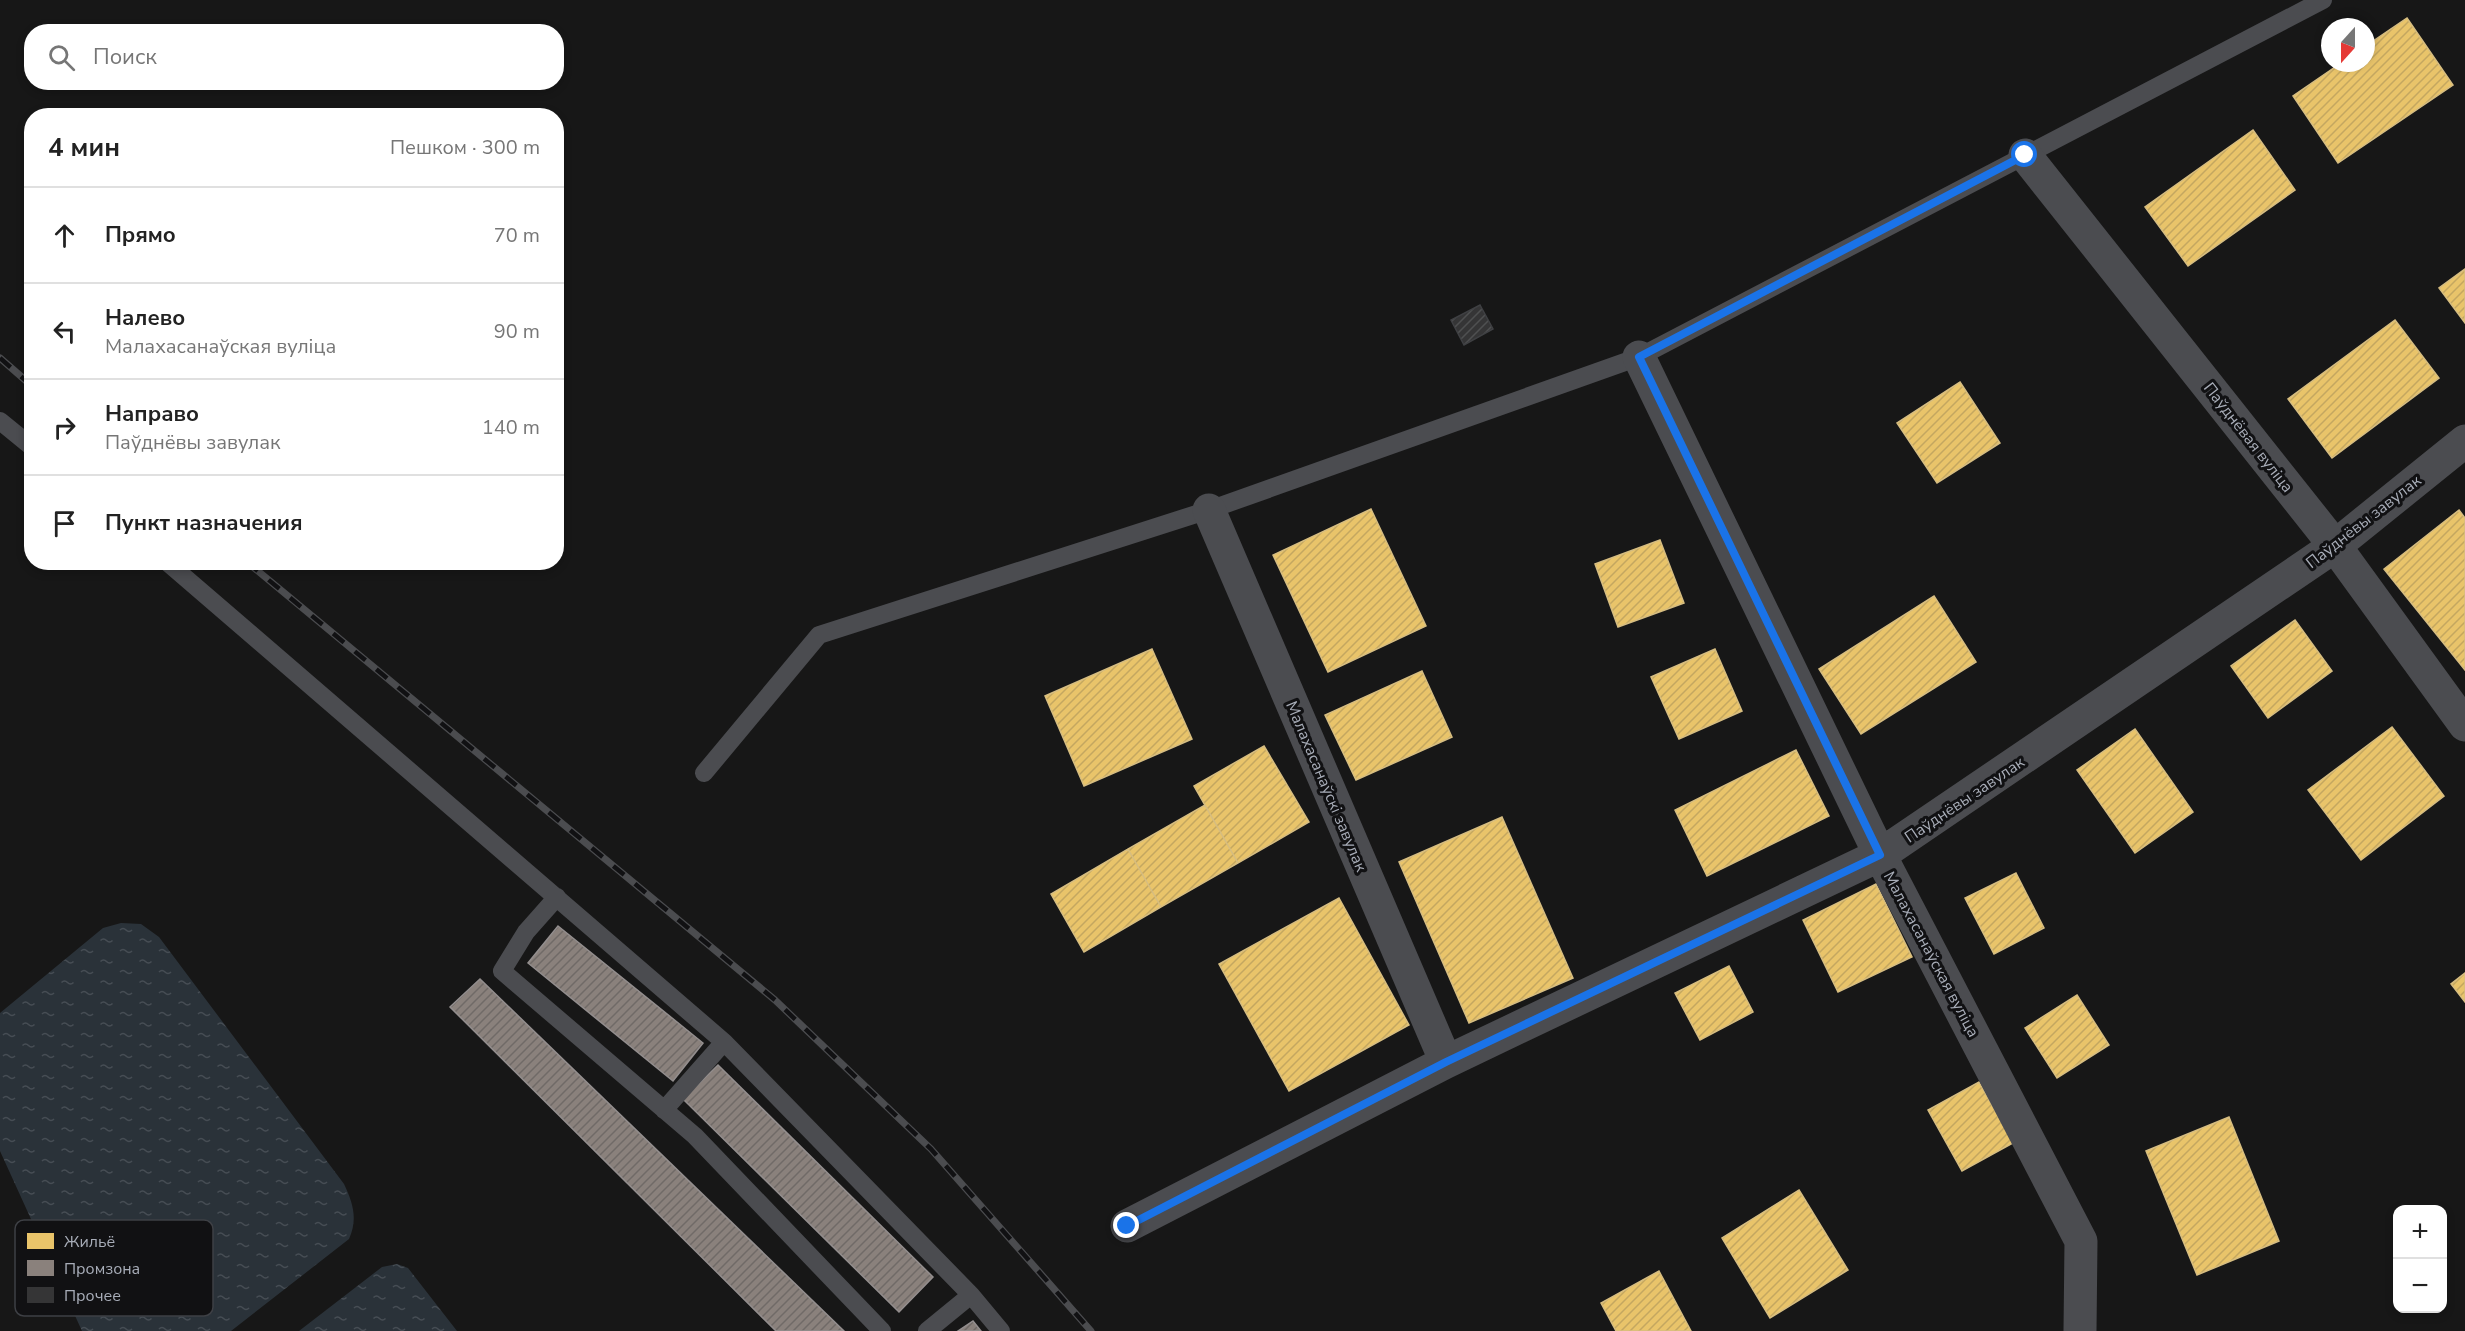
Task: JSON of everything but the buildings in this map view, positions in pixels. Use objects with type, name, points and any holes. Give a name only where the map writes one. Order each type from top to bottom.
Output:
[{"type":"street","name":"Паўднёвая вуліца","points":[[2025,155],[2335,546],[2465,725]]},
{"type":"street","name":"Малахасанаўская вуліца","points":[[1639,357],[1880,855],[2081,1241],[2080,1331]]},
{"type":"street","name":"Паўднёвы завулак","points":[[1127,1226],[1446,1062],[1880,855],[2335,546],[2465,441]]},
{"type":"street","name":"Малахасанаўскі завулак","points":[[1209,510],[1446,1062]]},
{"type":"lane","points":[[704,772],[819,635],[1209,510],[1639,357],[2323,0]]},
{"type":"lane","points":[[0,421],[24,440]]},
{"type":"lane","points":[[176,570],[724,1042],[971,1295],[1001,1331]]},
{"type":"lane","points":[[556,897],[525,932],[502,971],[695,1136],[882,1331]]},
{"type":"lane","points":[[664,1110],[724,1042]]},
{"type":"lane","points":[[927,1331],[971,1295]]},
{"type":"water","points":[[121,923],[141,924],[159,937],[344,1184],[352,1204],[354,1218],[349,1239],[231,1331],[82,1331],[75,1316],[213,1316],[213,1220],[31,1220],[0,1151],[0,1013],[103,928]]},
{"type":"water","points":[[397,1264],[408,1268],[457,1331],[299,1331],[382,1267]]},
{"type":"railway","points":[[0,358],[24,379]]},
{"type":"railway","points":[[257,570],[775,1000],[931,1149],[1091,1331]]},
{"type":"route","points":[[1127,1226],[1446,1062],[1880,855],[1639,357],[2025,155]]}]
